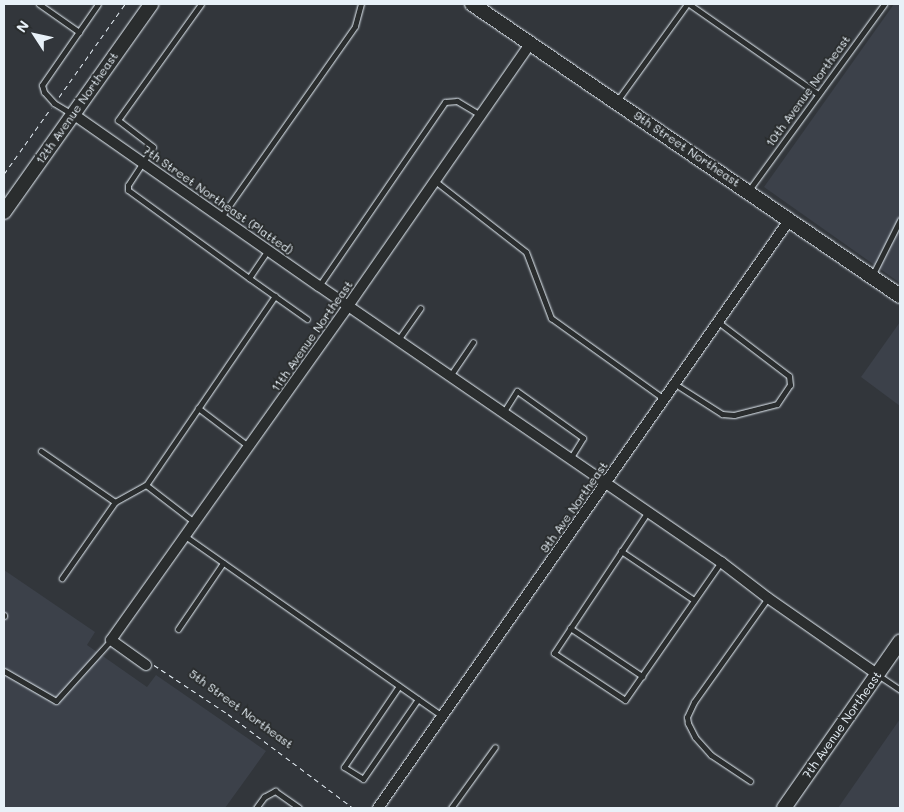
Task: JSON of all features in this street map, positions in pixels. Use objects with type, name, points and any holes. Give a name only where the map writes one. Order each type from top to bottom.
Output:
[{"type":"street","name":"12th Avenue Northeast","points":[[4,212],[151,4]]},
{"type":"street","name":"9th Street Northeast","points":[[472,4],[748,190],[900,296]]},
{"type":"street","name":"11th Avenue Northeast","points":[[111,640],[348,306],[530,44]]},
{"type":"street","name":"7th Street Northeast (Platted)","points":[[72,114],[647,513],[721,562],[768,598],[877,674]]},
{"type":"street","name":"9th Ave Northeast","points":[[378,808],[790,220]]},
{"type":"street","points":[[111,640],[146,664]]},
{"type":"street","name":"7th Avenue Northeast","points":[[784,808],[900,642]]},
{"type":"lane","points":[[39,4],[79,32]]},
{"type":"lane","points":[[72,114],[54,103],[44,92],[42,85],[98,4]]},
{"type":"lane","points":[[201,4],[118,120],[153,147],[128,185],[128,190],[307,319]]},
{"type":"lane","points":[[221,217],[355,26],[361,4]]},
{"type":"lane","points":[[616,102],[688,4],[818,94]]},
{"type":"lane","name":"10th Avenue Northeast","points":[[748,190],[884,4]]},
{"type":"lane","points":[[319,286],[446,102],[457,101],[480,115]]},
{"type":"lane","points":[[435,181],[526,252],[551,318],[664,399]]},
{"type":"lane","points":[[872,276],[900,220]]},
{"type":"lane","points":[[249,278],[268,249]]},
{"type":"lane","points":[[62,578],[115,502],[146,486],[275,296]]},
{"type":"lane","points":[[398,341],[420,308]]},
{"type":"lane","points":[[675,384],[722,414],[734,415],[777,404],[790,385],[790,376],[718,322]]},
{"type":"lane","points":[[450,376],[473,342]]},
{"type":"lane","points":[[503,413],[517,391],[583,438],[570,459]]},
{"type":"lane","points":[[198,408],[249,446]]},
{"type":"lane","points":[[41,451],[115,502]]},
{"type":"lane","points":[[146,486],[195,522]]},
{"type":"lane","points":[[647,513],[554,653],[626,700],[721,562]]},
{"type":"lane","points":[[185,536],[442,716]]},
{"type":"lane","points":[[621,551],[694,600]]},
{"type":"lane","points":[[178,629],[223,563]]},
{"type":"lane","points":[[750,781],[706,749],[691,730],[688,717],[694,702],[768,598]]},
{"type":"lane","points":[[570,628],[642,676]]},
{"type":"lane","points":[[4,671],[56,701],[111,640]]},
{"type":"lane","points":[[877,674],[900,690]]},
{"type":"lane","points":[[399,686],[344,767],[363,779],[418,699]]},
{"type":"lane","points":[[451,808],[495,747]]},
{"type":"lane","points":[[256,808],[264,797],[275,791],[299,808]]},
{"type":"path","points":[[4,174],[125,4]]},
{"type":"path","name":"5th Street Northeast","points":[[146,664],[158,665],[304,769],[353,808]]},
{"type":"shaded area","points":[[894,4],[900,4],[900,283],[764,187]]},
{"type":"shaded area","points":[[900,322],[900,406],[861,377]]},
{"type":"shaded area","points":[[4,570],[95,632],[87,645],[147,687],[156,675],[266,751],[225,808],[4,808]]},
{"type":"shaded area","points":[[900,719],[900,808],[838,808]]}]
